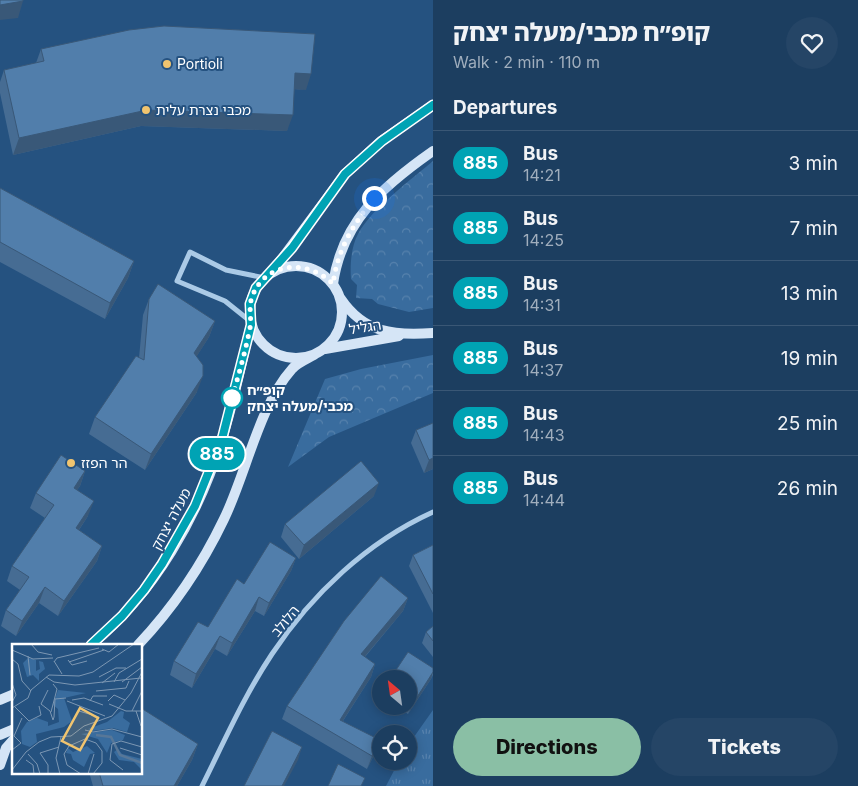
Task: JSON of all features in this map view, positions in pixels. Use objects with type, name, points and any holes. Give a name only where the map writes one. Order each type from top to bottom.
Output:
[{"type":"main road","points":[[318,353],[299,359],[283,357],[273,353],[259,341],[250,323],[252,298],[345,174],[382,141],[433,105]]},
{"type":"main road","points":[[333,284],[339,252],[361,216],[386,186],[433,151]]},
{"type":"main road","points":[[139,644],[169,610],[206,552],[239,487],[266,414],[279,386],[293,368],[318,353],[332,341],[340,326],[342,312],[339,296],[333,284],[316,271],[301,267],[286,267],[268,276]]},
{"type":"main road","name":"הגליל","points":[[339,296],[350,312],[361,322],[394,333],[433,333]]},
{"type":"main road","name":"מעלה יצחק","points":[[92,644],[122,616],[144,590],[162,564],[195,506],[222,439],[250,323]]},
{"type":"main road","name":"הגליל","points":[[318,353],[334,346],[414,333]]},
{"type":"main road","points":[[0,700],[12,695]]},
{"type":"main road","points":[[0,735],[12,730]]},
{"type":"main road","points":[[0,765],[6,748],[12,741]]},
{"type":"street","points":[[250,323],[225,300],[177,281],[190,252],[232,272],[268,276]]},
{"type":"street","name":"הלולב","points":[[202,786],[247,695],[272,653],[302,617],[330,584],[367,550],[406,525],[433,512]]},
{"type":"green space","points":[[433,161],[433,308],[409,312],[378,304],[372,299],[356,298],[357,285],[351,279],[351,268],[352,250],[358,234],[364,224],[382,204]]},
{"type":"green space","points":[[433,355],[433,393],[329,437],[288,467],[325,379],[361,369]]},
{"type":"green space","points":[[433,710],[433,786],[386,786],[394,770],[417,770],[417,733]]},
{"type":"building","points":[[0,0],[23,0],[23,1],[0,5]]},
{"type":"building","name":"מכבי נצרת עלית","points":[[164,26],[315,34],[311,74],[295,73],[293,115],[147,110],[19,138],[4,70],[44,61],[41,49],[129,30]]},
{"type":"building","points":[[0,188],[134,261],[110,303],[0,242]]},
{"type":"building","points":[[158,284],[215,321],[194,353],[203,365],[203,376],[151,454],[95,417],[136,356],[144,360],[149,299]]},
{"type":"building","points":[[433,423],[433,458],[429,460],[416,430]]},
{"type":"building","points":[[61,455],[85,471],[74,488],[94,501],[76,528],[102,546],[64,601],[45,587],[22,621],[6,610],[29,577],[12,566],[54,505],[36,493]]},
{"type":"building","points":[[361,461],[379,483],[304,545],[285,524]]},
{"type":"building","points":[[270,542],[296,558],[269,603],[259,597],[232,643],[220,636],[196,674],[174,661],[198,622],[208,627],[237,579],[244,584]]},
{"type":"building","points":[[433,545],[433,594],[413,555]]},
{"type":"building","points":[[381,576],[408,598],[361,654],[375,664],[340,720],[372,736],[372,756],[287,706],[344,621]]},
{"type":"building","points":[[433,626],[433,641],[426,632]]},
{"type":"building","points":[[408,652],[433,668],[433,672],[418,696],[418,670],[396,670]]},
{"type":"building","points":[[142,709],[198,744],[174,786],[103,786],[100,774],[142,774]]},
{"type":"building","points":[[272,731],[302,747],[282,786],[244,786]]},
{"type":"building","points":[[338,764],[365,778],[361,786],[328,786]]},
{"type":"bus line","name":"885","points":[[92,644],[122,616],[144,590],[179,537],[209,476],[222,439],[251,325],[250,304],[256,288],[292,248],[345,174],[382,141],[433,105]]},
{"type":"place","name":"Portioli","points":[[167,64]]},
{"type":"place","name":"מכבי נצרת עלית","points":[[146,110]]},
{"type":"place","name":"קופ״ח מכבי/מעלה יצחק","points":[[232,398]]},
{"type":"place","name":"הר הפזז","points":[[71,463]]},
{"type":"route","points":[[232,398],[231,402],[251,325],[250,304],[260,282],[280,269],[296,266],[312,269],[333,284],[339,252],[349,233],[374,198]]}]
